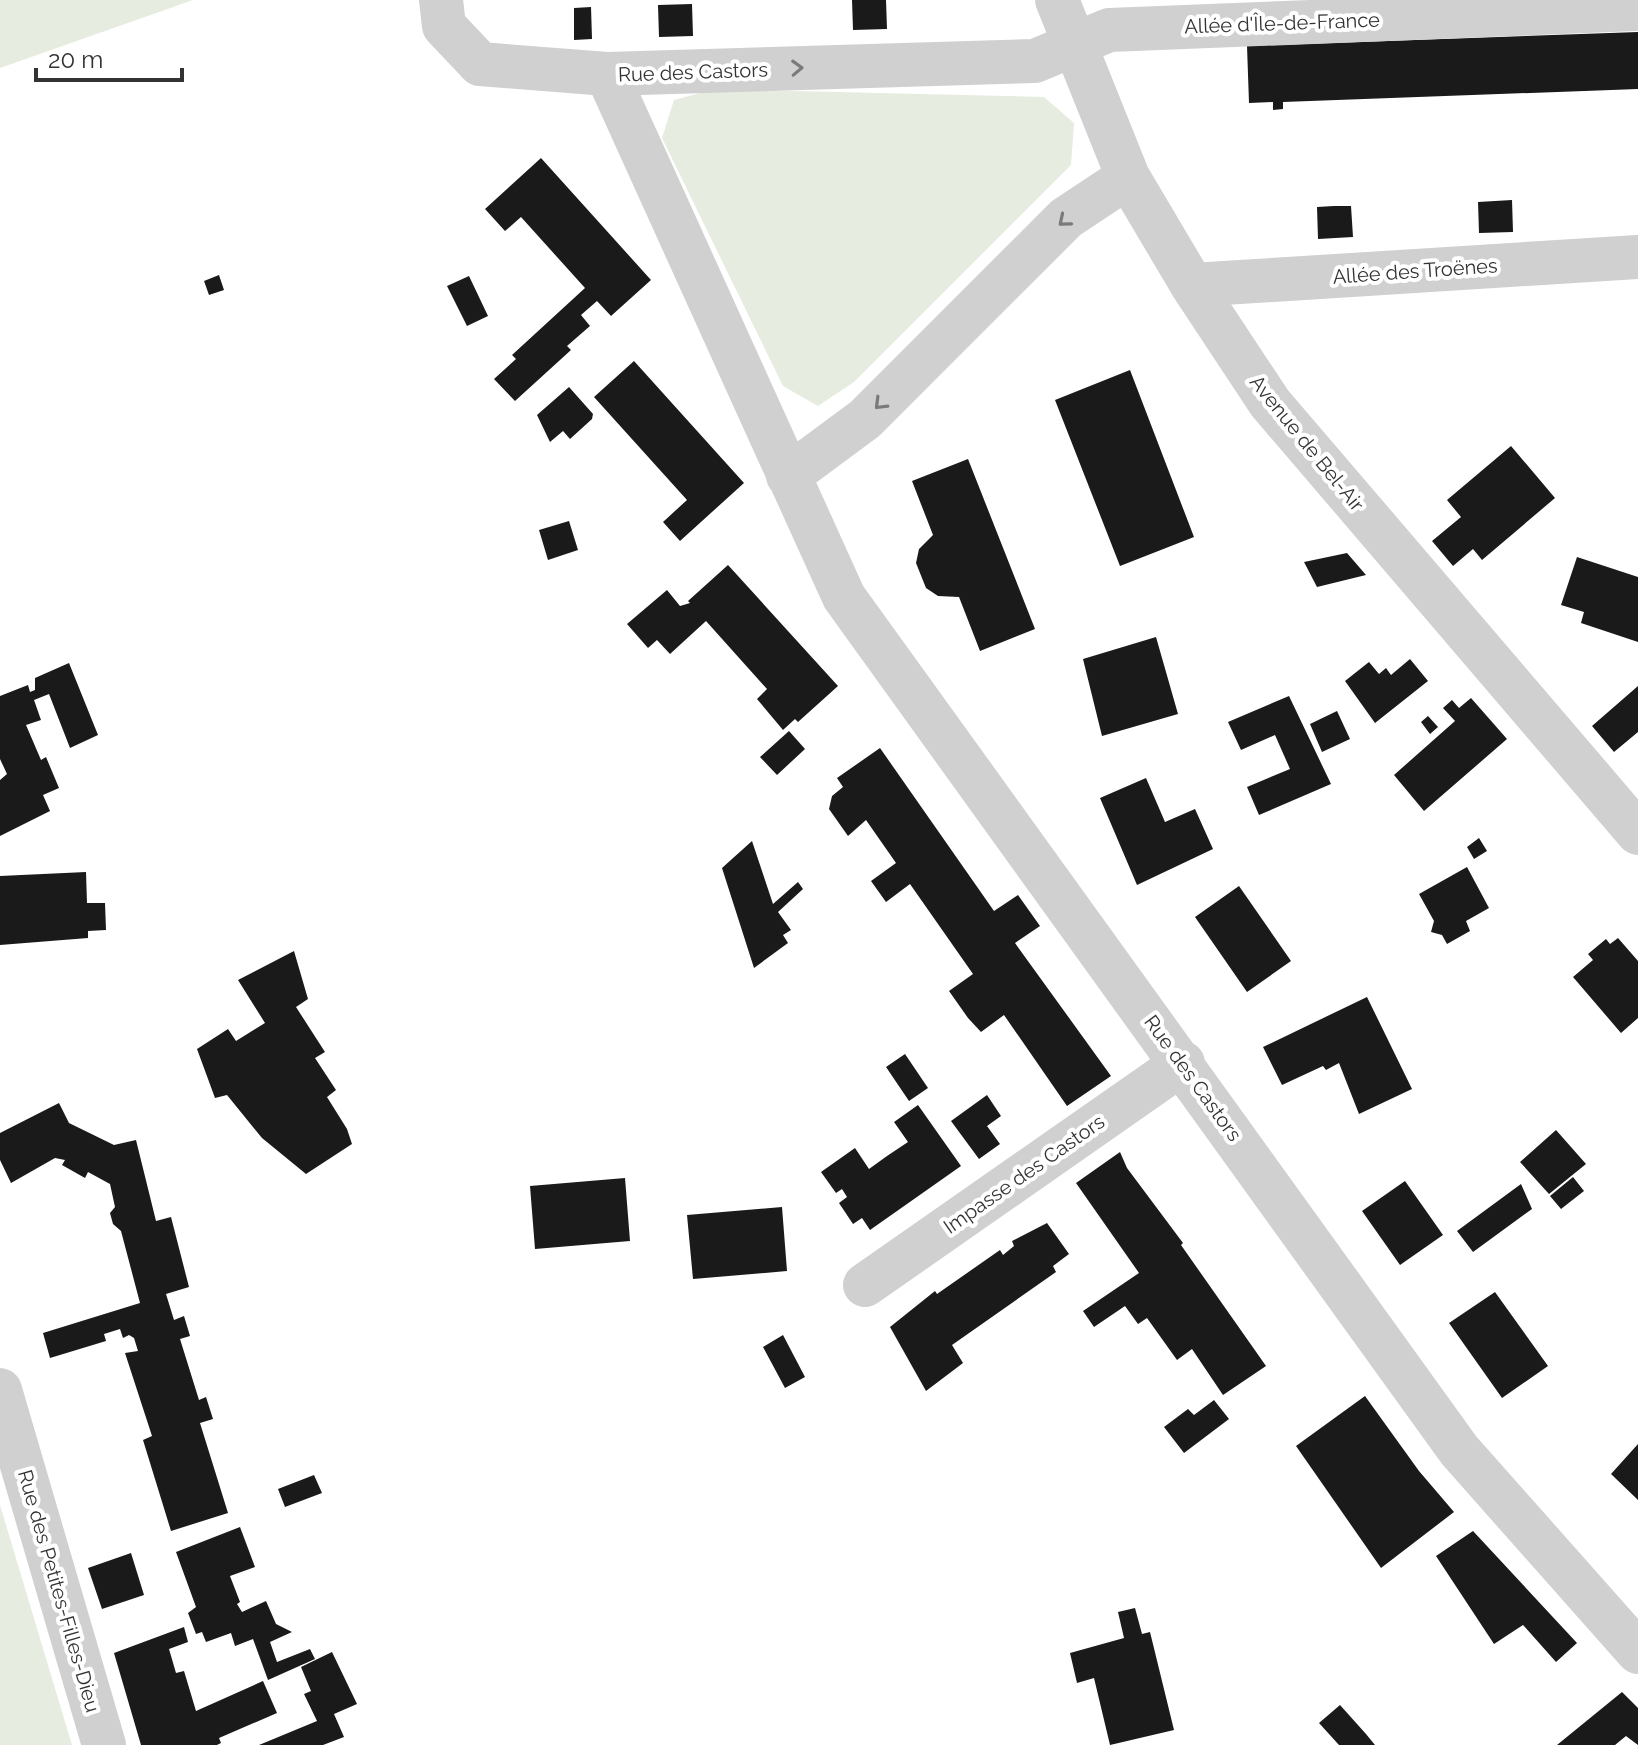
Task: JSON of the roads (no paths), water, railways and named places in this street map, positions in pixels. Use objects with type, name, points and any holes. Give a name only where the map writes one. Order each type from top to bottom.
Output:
[{"type":"street","points":[[441,0],[444,26],[480,64],[607,74]]},
{"type":"street","name":"Avenue de Bel-Air","points":[[1057,0],[1128,177],[1192,285],[1270,403],[1638,833]]},
{"type":"street","name":"Allée d'Île-de-France","points":[[1073,45],[1109,30],[1638,9]]},
{"type":"street","name":"Rue des Castors","points":[[1073,45],[1035,61],[607,74],[844,597],[1183,1063],[1459,1450],[1638,1652]]},
{"type":"street","points":[[788,476],[865,419],[1066,218],[1128,177]]},
{"type":"street","name":"Allée des Troënes","points":[[1192,285],[1638,257]]},
{"type":"street","name":"Impasse des Castors","points":[[865,1285],[1183,1063]]},
{"type":"street","name":"Rue des Petites-Filles-Dieu","points":[[0,1390],[104,1745]]}]
